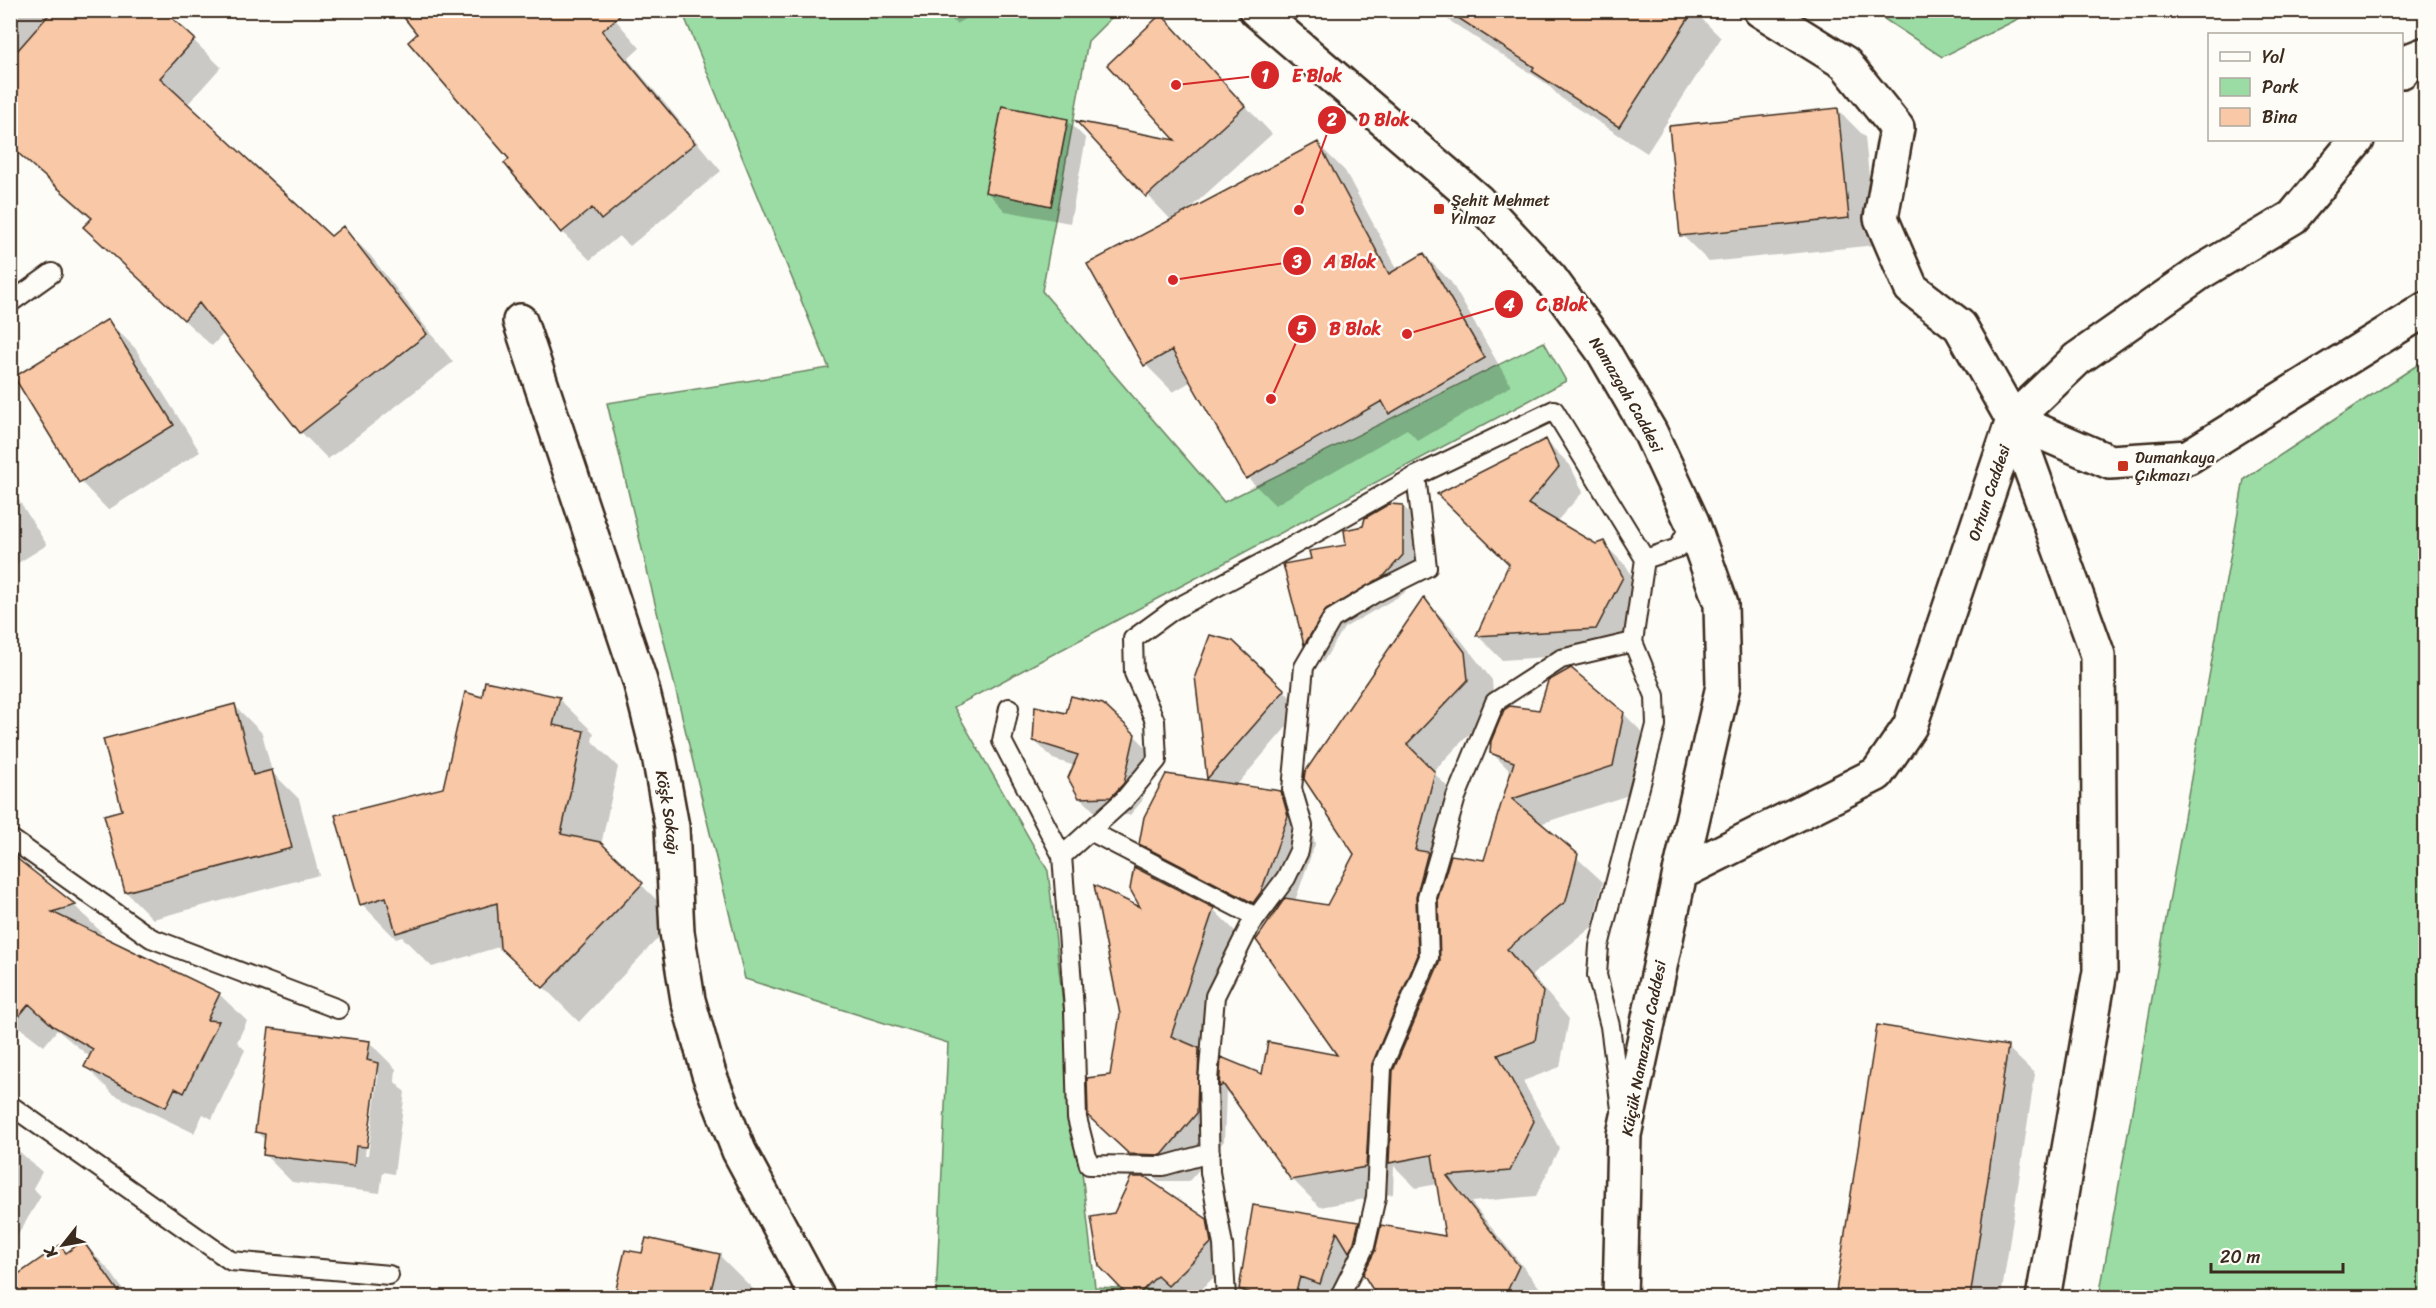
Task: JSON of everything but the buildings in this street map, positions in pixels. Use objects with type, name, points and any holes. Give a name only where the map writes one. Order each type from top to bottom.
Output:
[{"type":"street","name":"Namazgah Caddesi","points":[[1256,10],[1478,201],[1550,278],[1603,351],[1650,432],[1692,522],[1720,604],[1723,686],[1680,873]]},
{"type":"street","points":[[1760,10],[1845,63],[1897,128],[1881,218],[1911,288],[1960,326],[2013,420],[2098,655],[2100,971],[2043,1298]]},
{"type":"street","points":[[2403,69],[2408,61],[2426,54]]},
{"type":"street","name":"Orhun Caddesi","points":[[1680,873],[1877,774],[1910,726],[2013,420],[2077,359],[2201,272],[2293,217],[2356,141]]},
{"type":"street","points":[[2013,420],[2110,462],[2188,457],[2426,309]]},
{"type":"street","name":"Köşk Sokağı","points":[[520,321],[640,681],[659,756],[672,827],[677,932],[688,1000],[709,1074],[739,1151],[819,1298]]},
{"type":"street","name":"Küçük Namazgah Caddesi","points":[[1620,1298],[1624,1135],[1680,873]]},
{"type":"lane","points":[[10,303],[52,273]]},
{"type":"lane","points":[[1062,856],[1124,800],[1157,760],[1155,722],[1134,673],[1133,639],[1173,610],[1273,557],[1416,476],[1554,410],[1645,559],[1633,642],[1655,696],[1656,725],[1599,946],[1597,975],[1610,1026],[1624,1135]]},
{"type":"lane","points":[[1226,1298],[1223,1245],[1210,1172],[1208,1082],[1215,996],[1256,917],[1287,878],[1299,851],[1302,826],[1292,789],[1304,667],[1332,619],[1373,594],[1426,567],[1416,476]]},
{"type":"lane","points":[[1645,559],[1678,548],[1692,522]]},
{"type":"lane","points":[[1339,1298],[1365,1246],[1376,1197],[1382,1068],[1429,957],[1427,897],[1456,797],[1495,702],[1561,659],[1633,642]]},
{"type":"lane","points":[[1010,708],[1002,741],[1062,856],[1074,1009],[1077,1118],[1089,1165],[1163,1166],[1210,1153]]},
{"type":"lane","points":[[1090,831],[1256,917]]},
{"type":"lane","points":[[10,838],[151,938],[338,1009]]},
{"type":"lane","points":[[10,1105],[231,1261],[389,1275]]},
{"type":"green space","points":[[682,11],[1118,11],[1088,41],[1042,291],[1224,502],[1544,342],[1566,381],[954,707],[1048,871],[1095,1287],[1320,1297],[936,1297],[948,1043],[745,979],[607,403],[829,368]]},
{"type":"green space","points":[[1872,11],[2034,11],[1942,57]]},
{"type":"green space","points":[[2425,360],[2425,1297],[2099,1297],[2244,479]]},
{"type":"place","name":"E Blok","points":[[1176,85]]},
{"type":"place","name":"Şehit Mehmet Yılmaz","points":[[1439,209]]},
{"type":"place","name":"D Blok","points":[[1299,210]]},
{"type":"place","name":"A Blok","points":[[1173,280]]},
{"type":"place","name":"C Blok","points":[[1407,334]]},
{"type":"place","name":"B Blok","points":[[1271,399]]},
{"type":"place","name":"Dumankaya Çıkmazı","points":[[2123,466]]}]
